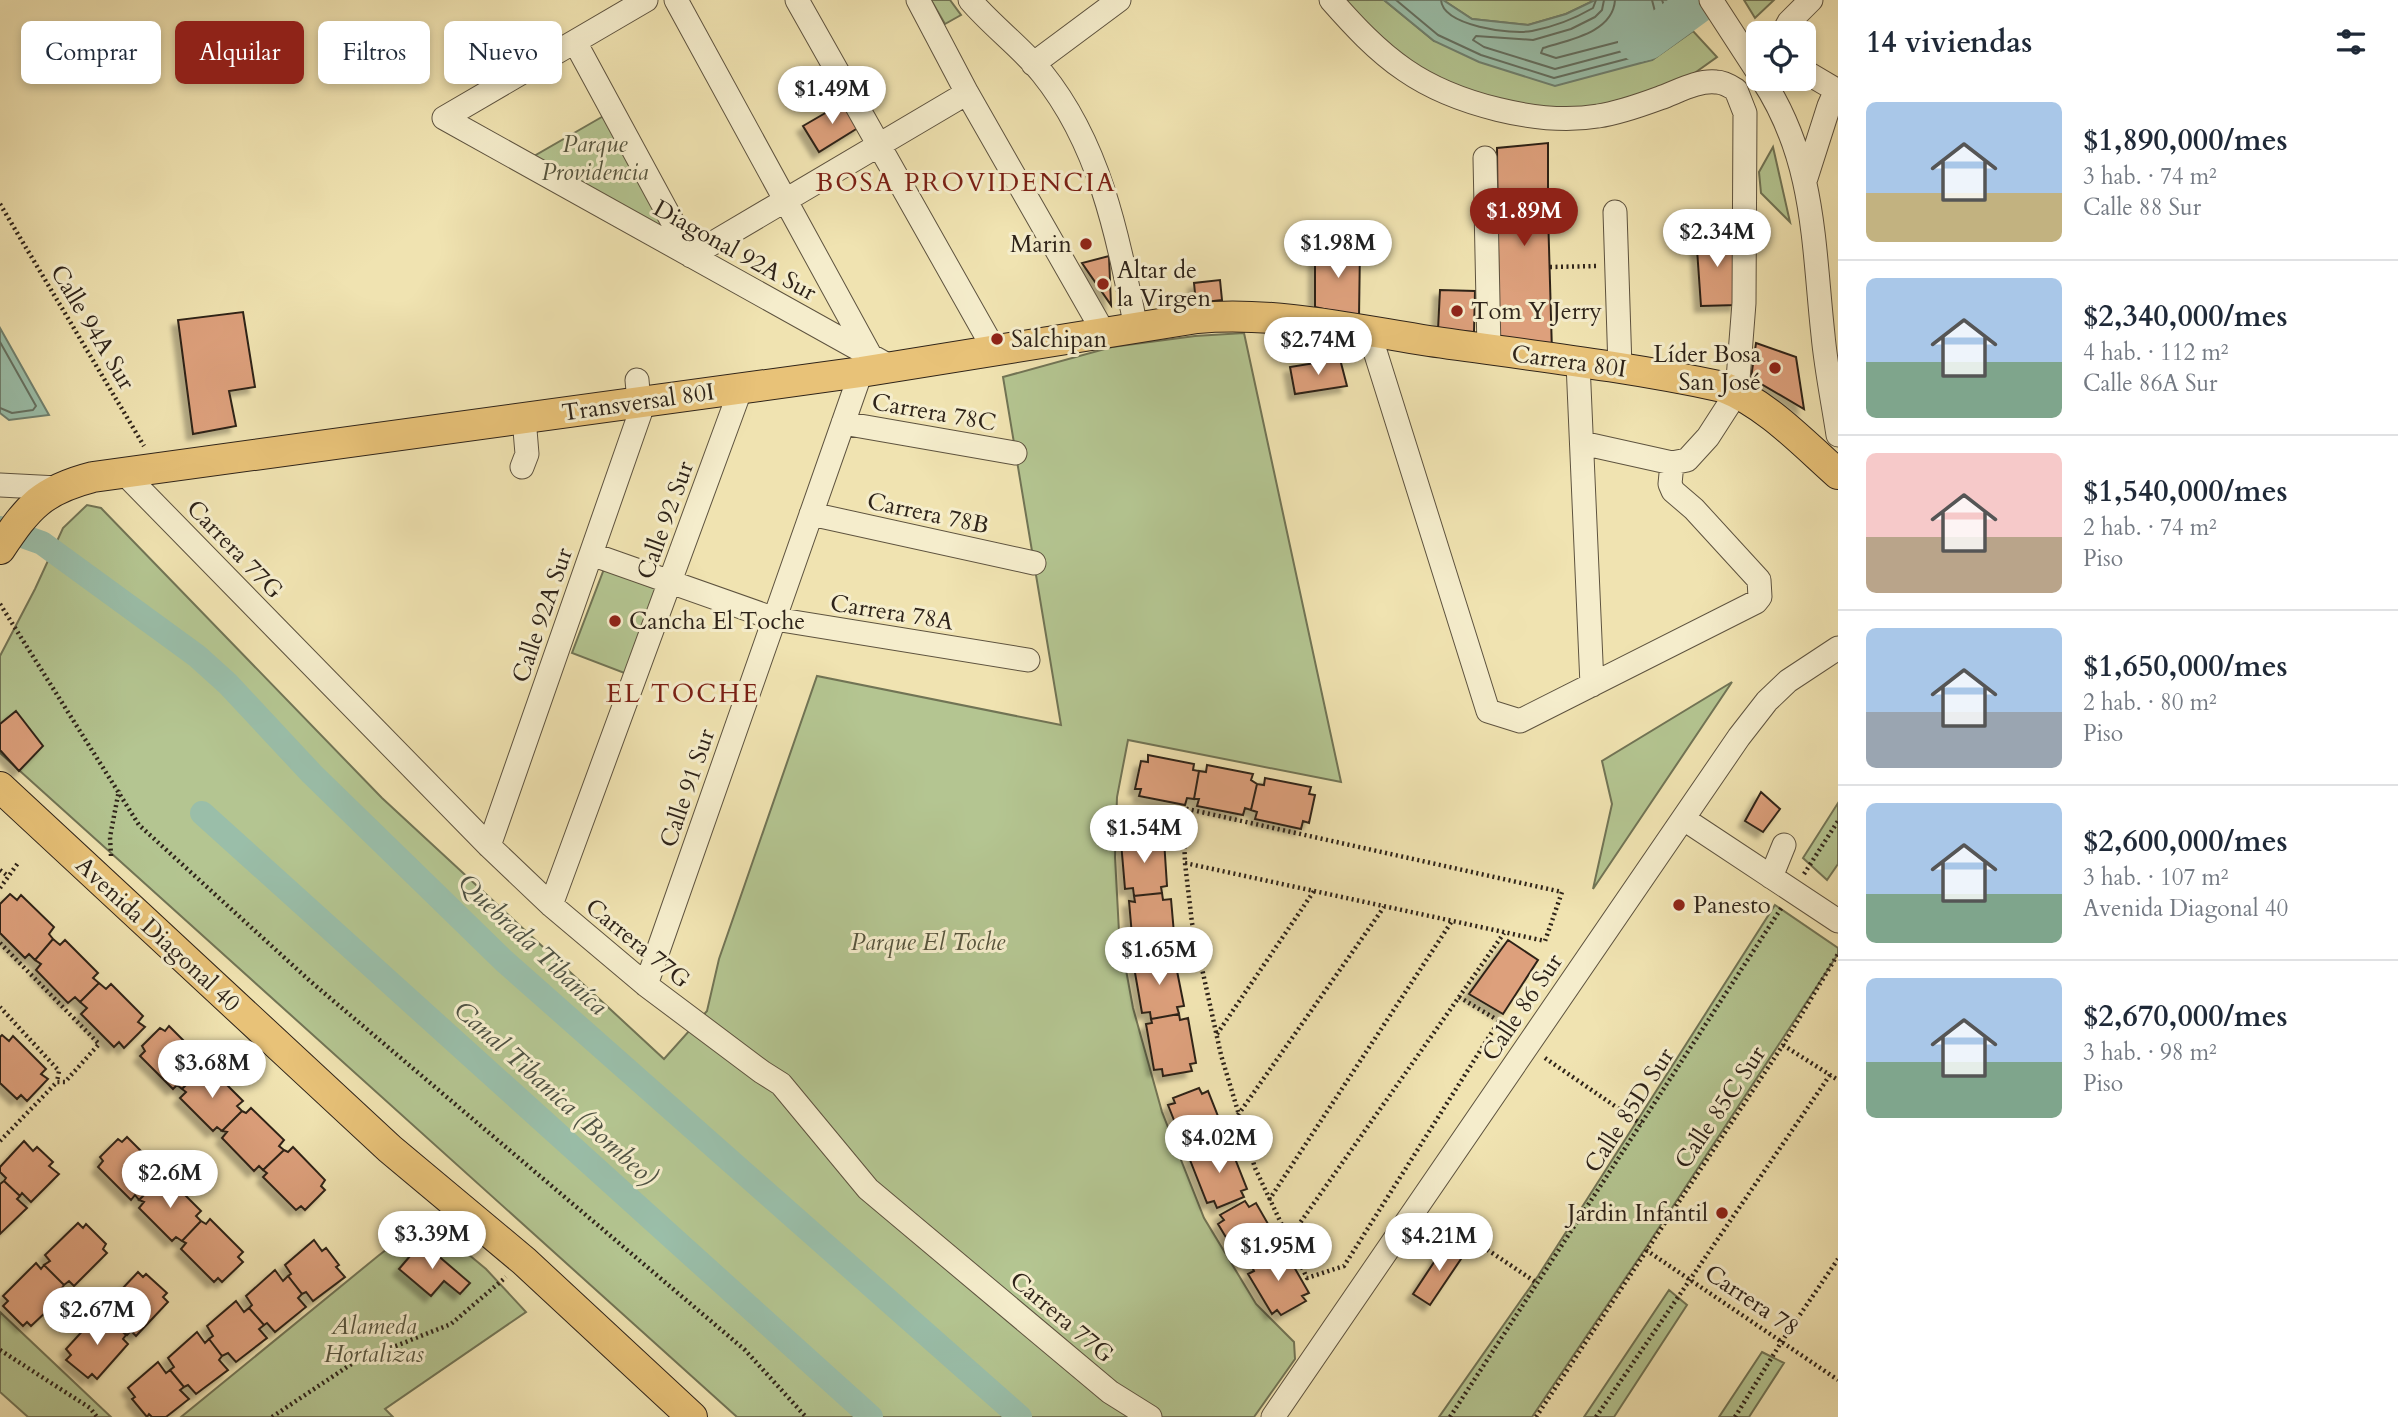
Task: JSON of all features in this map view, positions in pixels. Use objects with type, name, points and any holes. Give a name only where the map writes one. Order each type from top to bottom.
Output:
[{"type":"main road","name":"Transversal 80I","points":[[0,549],[19,521],[40,499],[58,488],[93,477],[524,418],[640,395],[741,388],[874,365],[995,351],[1214,316],[1270,318]]},
{"type":"main road","name":"Carrera 80I","points":[[1270,318],[1620,368],[1709,384],[1737,392],[1773,417],[1838,474]]},
{"type":"main road","name":"Avenida Diagonal 40","points":[[0,787],[390,1149],[524,1261],[692,1417]]},
{"type":"street","points":[[646,0],[575,42],[691,256],[967,93]]},
{"type":"street","points":[[676,0],[874,365]]},
{"type":"street","points":[[797,0],[995,351]]},
{"type":"street","points":[[918,0],[967,93],[1104,333]]},
{"type":"street","points":[[970,0],[1041,72],[1068,110],[1091,154],[1119,245],[1136,328]]},
{"type":"street","points":[[1331,0],[1377,48],[1406,71],[1437,88],[1531,117],[1560,120],[1600,116],[1648,103],[1703,82],[1716,82],[1736,90],[1745,113],[1744,303],[1737,392],[1708,437],[1687,460],[1672,463],[1582,443]]},
{"type":"street","points":[[1711,0],[1746,54]]},
{"type":"street","points":[[1792,21],[1811,0]]},
{"type":"street","points":[[1033,64],[1112,2]]},
{"type":"street","name":"Diagonal 92A Sur","points":[[575,42],[444,118],[691,256],[874,365]]},
{"type":"street","points":[[1806,178],[1829,106],[1837,91],[1816,78]]},
{"type":"street","points":[[1769,91],[1785,118],[1806,178],[1824,345],[1838,435]]},
{"type":"street","points":[[1485,158],[1489,350]]},
{"type":"street","points":[[1615,212],[1620,368]]},
{"type":"street","points":[[1370,332],[1488,711],[1520,721],[1756,602],[1760,597],[1759,580],[1674,491],[1670,484],[1672,463]]},
{"type":"street","points":[[1578,363],[1592,685]]},
{"type":"street","name":"Calle 91 Sur","points":[[646,985],[843,423],[874,365]]},
{"type":"street","name":"Calle 92 Sur","points":[[551,905],[741,388]]},
{"type":"street","name":"Calle 92A Sur","points":[[489,846],[591,554],[640,395]]},
{"type":"street","points":[[522,467],[527,454],[524,418]]},
{"type":"street","name":"Carrera 78C","points":[[843,423],[1015,453]]},
{"type":"street","name":"Carrera 77G","points":[[124,473],[489,846],[551,905],[646,985],[781,1084],[868,1189],[1110,1392],[1150,1417]]},
{"type":"street","points":[[0,485],[58,488]]},
{"type":"street","name":"Carrera 78B","points":[[811,514],[1034,563]]},
{"type":"street","name":"Carrera 78A","points":[[591,554],[775,620],[1028,660]]},
{"type":"street","name":"Calle 86 Sur","points":[[1273,1417],[1739,737],[1767,701],[1788,681],[1838,648]]},
{"type":"street","points":[[1684,820],[1838,921]]},
{"type":"street","points":[[1771,877],[1784,845]]},
{"type":"path","name":"Calle 94A Sur","points":[[0,204],[157,468]]},
{"type":"path","points":[[1550,267],[1617,266]]},
{"type":"path","points":[[0,604],[139,825],[310,981],[745,1350],[806,1417]]},
{"type":"path","points":[[116,895],[110,837],[119,790]]},
{"type":"path","points":[[1185,863],[1545,942],[1562,892],[1183,808],[1185,863],[1192,923],[1238,1115],[1255,1167],[1307,1278],[1344,1266],[1499,1021],[1460,997]]},
{"type":"path","name":"Calle 85D Sur","points":[[1450,1417],[1838,821]]},
{"type":"path","points":[[0,888],[18,863]]},
{"type":"path","points":[[0,870],[8,876]]},
{"type":"path","points":[[1217,1034],[1314,891]]},
{"type":"path","points":[[1238,1115],[1384,907]]},
{"type":"path","points":[[1269,1200],[1452,921]]},
{"type":"path","points":[[1288,1240],[1504,933]]},
{"type":"path","points":[[0,943],[99,1044],[65,1083],[57,1082]]},
{"type":"path","name":"Calle 85C Sur","points":[[1536,1417],[1783,1045],[1838,954]]},
{"type":"path","points":[[0,1007],[59,1071],[57,1082],[0,1141]]},
{"type":"path","points":[[1783,1045],[1838,1080]]},
{"type":"path","points":[[1527,1046],[1641,1124]]},
{"type":"path","points":[[1596,1417],[1830,1074]]},
{"type":"path","points":[[1419,1204],[1537,1283]]},
{"type":"path","name":"Carrera 78","points":[[1646,1250],[1838,1380]]},
{"type":"path","points":[[1735,1417],[1782,1341],[1838,1259]]},
{"type":"path","points":[[272,1417],[353,1363],[451,1324],[524,1261]]},
{"type":"path","points":[[0,1350],[90,1408],[97,1417]]},
{"type":"green space","points":[[931,0],[950,0],[961,15],[945,24]]},
{"type":"green space","points":[[1333,0],[1384,0],[1434,41],[1652,60],[1693,31],[1717,57],[1682,82],[1644,102],[1560,116],[1437,87]]},
{"type":"green space","points":[[1443,0],[1595,0],[1566,14],[1528,25],[1472,19]]},
{"type":"green space","points":[[1744,0],[1774,0],[1755,18]]},
{"type":"green space","name":"Parque Providencia","points":[[607,114],[676,234],[529,159]]},
{"type":"green space","points":[[1773,147],[1790,222],[1761,193],[1759,172]]},
{"type":"green space","name":"Parque El Toche","points":[[1244,333],[1341,782],[1128,740],[1117,797],[1115,857],[1119,932],[1133,1008],[1162,1112],[1204,1218],[1256,1304],[1294,1342],[1295,1359],[1254,1417],[737,1417],[0,753],[0,656],[63,528],[87,505],[101,508],[382,798],[664,1059],[707,1011],[719,959],[817,676],[1061,725],[1003,377],[1112,347],[1195,336]]},
{"type":"green space","name":"Cancha El Toche","points":[[604,569],[659,590],[627,674],[572,653]]},
{"type":"green space","points":[[1732,682],[1593,889],[1612,804],[1602,761]]},
{"type":"green space","points":[[1838,803],[1838,864],[1827,880],[1803,858]]},
{"type":"green space","points":[[1775,905],[1838,948],[1838,954],[1645,1249],[1532,1417],[1439,1417],[1538,1276]]},
{"type":"green space","name":"Alameda Hortalizas","points":[[426,1219],[486,1269],[526,1312],[385,1409],[393,1417],[181,1417],[378,1256]]},
{"type":"green space","points":[[1669,1290],[1687,1305],[1614,1417],[1584,1417]]},
{"type":"green space","points":[[0,1312],[111,1417],[28,1417],[0,1392]]},
{"type":"green space","points":[[1762,1352],[1784,1363],[1749,1417],[1719,1417]]},
{"type":"water","points":[[1384,0],[1443,0],[1472,19],[1528,25],[1566,14],[1595,0],[1677,0],[1693,31],[1652,60],[1555,86],[1479,62],[1434,41]]},
{"type":"water","points":[[0,328],[49,415],[9,420],[0,413]]},
{"type":"building","points":[[846,101],[861,126],[819,152],[803,126]]},
{"type":"building","points":[[1548,143],[1552,352],[1499,346],[1497,148]]},
{"type":"building","points":[[1734,232],[1737,305],[1701,306],[1696,235]]},
{"type":"building","points":[[1315,248],[1360,248],[1359,317],[1315,307]]},
{"type":"building","name":"Altar de la Virgen","points":[[1109,256],[1111,305],[1082,263]]},
{"type":"building","points":[[1220,280],[1222,300],[1196,303],[1194,283]]},
{"type":"building","name":"Tom Y Jerry","points":[[1440,290],[1475,291],[1474,332],[1438,330]]},
{"type":"building","points":[[243,312],[255,387],[229,391],[236,426],[193,434],[178,320]]},
{"type":"building","name":"Líder Bosa San José","points":[[1756,343],[1796,357],[1804,409],[1751,378]]},
{"type":"building","points":[[1340,359],[1347,386],[1295,394],[1290,367]]},
{"type":"building","points":[[16,711],[43,746],[19,771],[0,750],[0,724]]},
{"type":"building","points":[[1148,755],[1194,764],[1193,770],[1199,771],[1194,799],[1187,798],[1185,805],[1139,796],[1141,789],[1135,789],[1141,761],[1148,762]]},
{"type":"building","points":[[1207,765],[1253,774],[1251,780],[1257,784],[1251,810],[1245,808],[1243,815],[1197,806],[1199,799],[1194,799],[1199,771],[1206,772]]},
{"type":"building","points":[[1265,778],[1311,787],[1309,794],[1315,795],[1309,823],[1303,821],[1301,829],[1255,819],[1257,812],[1251,810],[1257,784],[1264,785]]},
{"type":"building","points":[[1761,792],[1780,809],[1763,832],[1745,821]]},
{"type":"building","points":[[1156,834],[1157,841],[1164,840],[1167,886],[1161,887],[1162,893],[1134,896],[1133,888],[1125,889],[1121,842],[1128,842],[1127,837]]},
{"type":"building","points":[[1162,893],[1163,900],[1171,899],[1175,945],[1168,946],[1169,952],[1141,955],[1140,947],[1133,947],[1129,901],[1135,902],[1134,896]]},
{"type":"building","points":[[10,894],[17,900],[21,895],[54,927],[49,934],[53,939],[35,960],[29,954],[25,958],[0,933],[0,904]]},
{"type":"building","points":[[53,939],[60,945],[65,940],[98,973],[93,978],[99,983],[80,1002],[75,997],[68,1003],[36,970],[41,964],[35,960]]},
{"type":"building","points":[[1508,940],[1538,960],[1503,1014],[1469,994]]},
{"type":"building","points":[[1167,956],[1169,962],[1175,961],[1184,1006],[1177,1007],[1179,1014],[1151,1019],[1150,1012],[1142,1013],[1134,967],[1141,966],[1139,961]]},
{"type":"building","points":[[99,983],[106,989],[111,984],[143,1016],[138,1022],[145,1027],[124,1048],[119,1042],[114,1047],[81,1014],[87,1008],[80,1002]]},
{"type":"building","points":[[1179,1014],[1180,1020],[1188,1018],[1196,1063],[1190,1064],[1192,1071],[1163,1076],[1162,1069],[1154,1070],[1146,1024],[1152,1023],[1151,1019]]},
{"type":"building","points":[[169,1026],[202,1059],[197,1065],[202,1069],[182,1089],[177,1085],[173,1089],[140,1056],[145,1051],[142,1046],[160,1028],[165,1031]]},
{"type":"building","points":[[2,1035],[9,1041],[13,1036],[46,1069],[41,1074],[48,1079],[27,1101],[21,1095],[17,1099],[0,1083]]},
{"type":"building","points":[[210,1068],[243,1101],[237,1106],[242,1111],[222,1131],[217,1127],[213,1131],[180,1098],[186,1092],[182,1089],[202,1069],[205,1073]]},
{"type":"building","points":[[1199,1088],[1202,1094],[1208,1091],[1225,1134],[1219,1136],[1221,1142],[1195,1152],[1192,1146],[1185,1148],[1168,1105],[1175,1103],[1173,1098]]},
{"type":"building","points":[[251,1108],[284,1140],[279,1146],[284,1150],[263,1170],[259,1166],[254,1171],[222,1138],[227,1132],[222,1131],[242,1111],[246,1113]]},
{"type":"building","points":[[127,1137],[160,1170],[155,1175],[160,1180],[139,1200],[135,1195],[131,1200],[98,1167],[103,1161],[100,1157],[118,1139],[122,1142]]},
{"type":"building","points":[[24,1141],[33,1151],[37,1147],[53,1162],[49,1166],[59,1174],[31,1202],[4,1181],[6,1178],[0,1172],[0,1167]]},
{"type":"building","points":[[1221,1142],[1224,1149],[1230,1146],[1247,1189],[1241,1191],[1244,1197],[1217,1208],[1214,1201],[1207,1203],[1190,1160],[1197,1158],[1195,1152]]},
{"type":"building","points":[[293,1147],[325,1180],[321,1186],[325,1190],[305,1210],[301,1206],[296,1210],[263,1177],[267,1173],[263,1170],[284,1150],[288,1152]]},
{"type":"building","points":[[168,1178],[201,1211],[196,1216],[201,1221],[182,1241],[176,1237],[172,1241],[139,1208],[144,1202],[139,1200],[160,1180],[163,1183]]},
{"type":"building","points":[[4,1181],[20,1196],[17,1199],[27,1208],[0,1234],[0,1184]]},
{"type":"building","points":[[1245,1201],[1249,1207],[1256,1203],[1279,1243],[1273,1246],[1276,1251],[1251,1265],[1247,1260],[1242,1264],[1218,1224],[1224,1220],[1220,1215]]},
{"type":"building","points":[[210,1219],[243,1252],[238,1257],[243,1262],[222,1282],[218,1278],[214,1282],[181,1249],[186,1243],[182,1241],[201,1221],[206,1224]]},
{"type":"building","points":[[78,1223],[83,1228],[86,1224],[106,1244],[103,1249],[107,1253],[74,1286],[69,1281],[64,1285],[44,1265],[50,1261],[45,1255]]},
{"type":"building","points":[[314,1240],[322,1251],[326,1248],[345,1277],[313,1301],[306,1292],[302,1294],[288,1276],[291,1274],[285,1265]]},
{"type":"building","points":[[1448,1241],[1465,1253],[1430,1305],[1413,1294]]},
{"type":"building","points":[[422,1242],[470,1283],[460,1294],[444,1281],[431,1296],[399,1269]]},
{"type":"building","points":[[1276,1251],[1278,1257],[1286,1253],[1309,1293],[1302,1296],[1306,1301],[1281,1315],[1277,1310],[1272,1314],[1248,1274],[1254,1271],[1251,1265]]},
{"type":"building","points":[[36,1263],[41,1269],[44,1265],[64,1285],[61,1289],[65,1294],[31,1326],[27,1322],[23,1326],[3,1306],[8,1301],[3,1296]]},
{"type":"building","points":[[275,1270],[283,1281],[288,1276],[302,1294],[298,1298],[306,1307],[275,1332],[267,1323],[264,1325],[249,1308],[252,1305],[246,1296]]},
{"type":"building","points":[[138,1272],[143,1277],[146,1274],[167,1293],[163,1297],[168,1302],[136,1336],[131,1331],[127,1335],[106,1316],[111,1312],[106,1306]]},
{"type":"building","points":[[236,1301],[244,1312],[249,1308],[264,1325],[259,1329],[267,1338],[236,1362],[228,1353],[222,1356],[209,1339],[213,1336],[207,1326]]},
{"type":"building","points":[[97,1315],[102,1320],[105,1316],[126,1335],[123,1339],[128,1344],[97,1379],[92,1374],[88,1378],[66,1360],[71,1355],[66,1349]]},
{"type":"building","points":[[197,1332],[205,1343],[209,1339],[222,1356],[219,1360],[228,1370],[196,1394],[188,1385],[184,1387],[170,1370],[174,1367],[168,1358]]},
{"type":"building","points":[[158,1362],[166,1373],[170,1370],[184,1387],[180,1390],[189,1399],[166,1417],[152,1417],[149,1414],[147,1417],[132,1399],[135,1397],[128,1388]]},
{"type":"waterway","points":[[1638,42],[1647,40],[1702,0]]},
{"type":"waterway","name":"Quebrada Tibaníca","points":[[0,528],[42,543],[197,656],[228,684],[312,774],[503,960],[1020,1417]]},
{"type":"waterway","name":"Canal Tibanica (Bombeo)","points":[[202,813],[871,1417]]},
{"type":"place","name":"Marin","points":[[1086,244]]},
{"type":"place","name":"Altar de la Virgen","points":[[1103,284]]},
{"type":"place","name":"Tom Y Jerry","points":[[1457,311]]},
{"type":"place","name":"Salchipan","points":[[997,339]]},
{"type":"place","name":"Líder Bosa San José","points":[[1775,368]]},
{"type":"place","name":"Cancha El Toche","points":[[615,621]]},
{"type":"place","name":"Panesto","points":[[1679,905]]},
{"type":"place","name":"Jardin Infantil","points":[[1722,1213]]},
{"type":"district","name":"BOSA PROVIDENCIA","points":[[966,182]]},
{"type":"district","name":"EL TOCHE","points":[[683,693]]}]
